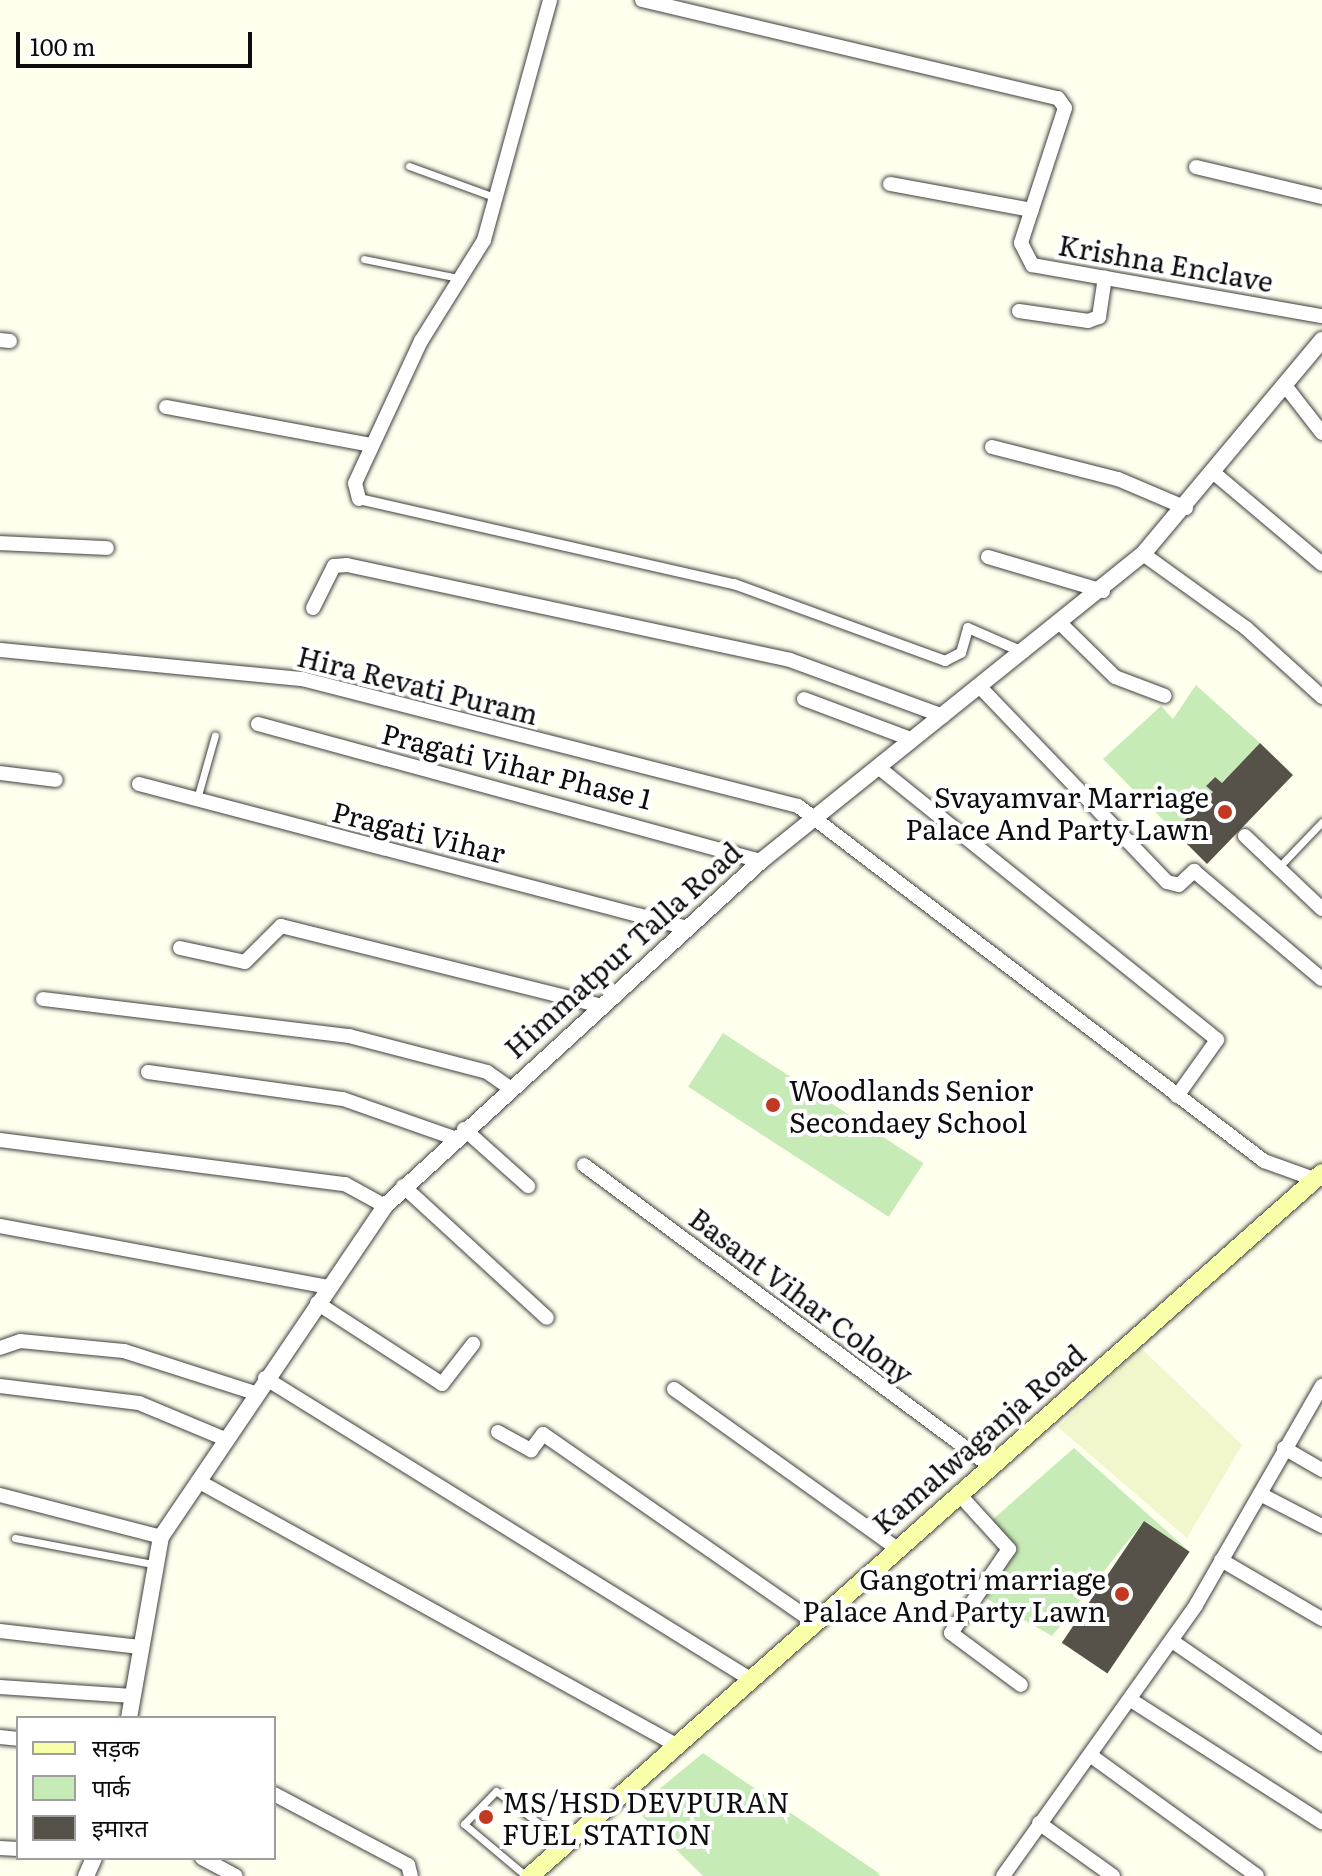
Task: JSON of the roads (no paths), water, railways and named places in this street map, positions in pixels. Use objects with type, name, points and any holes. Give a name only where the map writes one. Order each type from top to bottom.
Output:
[{"type":"main road","name":"Kamalwaganja Road","points":[[528,1876],[1318,1176]]},
{"type":"street","points":[[550,0],[499,199],[371,445],[355,483],[359,499],[734,584],[945,661],[961,653],[968,628],[1025,653]]},
{"type":"street","name":"Krishna Enclave","points":[[642,0],[1058,98],[1065,108],[1021,243],[1032,265],[1322,316]]},
{"type":"street","points":[[1196,167],[1322,197]]},
{"type":"street","points":[[890,184],[1032,210]]},
{"type":"street","points":[[1019,311],[1088,321],[1099,317],[1105,277]]},
{"type":"street","name":"Himmatpur Talla Road","points":[[129,1716],[153,1564],[161,1537],[260,1386],[385,1206],[507,1086],[601,1006],[761,861],[1103,591],[1186,508],[1287,388],[1322,340]]},
{"type":"street","points":[[1287,388],[1322,433]]},
{"type":"street","points":[[166,407],[371,445]]},
{"type":"street","points":[[992,447],[1118,479],[1186,508]]},
{"type":"street","points":[[1214,473],[1322,564]]},
{"type":"street","points":[[0,543],[107,548]]},
{"type":"street","points":[[1143,554],[1246,628],[1322,697]]},
{"type":"street","points":[[988,557],[1103,591]]},
{"type":"street","points":[[313,608],[334,566],[347,565],[790,660],[943,716]]},
{"type":"street","points":[[1062,625],[1115,677],[1165,696]]},
{"type":"street","name":"Hira Revati Puram","points":[[0,650],[302,679],[423,715],[763,792],[812,818],[1264,1161],[1318,1176]]},
{"type":"street","points":[[980,687],[1167,882],[1179,885],[1194,871],[1322,979]]},
{"type":"street","points":[[804,699],[913,740]]},
{"type":"street","name":"Pragati Vihar Phase 1","points":[[258,724],[761,861]]},
{"type":"street","points":[[878,767],[1217,1040],[1177,1096]]},
{"type":"street","points":[[0,773],[56,780]]},
{"type":"street","name":"Pragati Vihar","points":[[139,784],[687,928]]},
{"type":"street","points":[[1245,836],[1322,909]]},
{"type":"street","points":[[180,948],[245,962],[281,926],[601,1006]]},
{"type":"street","points":[[43,999],[349,1036],[487,1072],[507,1086]]},
{"type":"street","points":[[148,1072],[343,1099],[459,1133],[528,1186]]},
{"type":"street","points":[[0,1140],[345,1184],[385,1206]]},
{"type":"street","name":"Basant Vihar Colony","points":[[584,1165],[990,1466]]},
{"type":"street","points":[[403,1186],[547,1318]]},
{"type":"street","points":[[0,1226],[329,1287]]},
{"type":"street","points":[[317,1303],[442,1384],[473,1344]]},
{"type":"street","points":[[0,1348],[20,1341],[124,1351],[260,1386],[750,1679]]},
{"type":"street","points":[[0,1386],[139,1403],[225,1439]]},
{"type":"street","points":[[1003,1876],[1172,1641],[1322,1386]]},
{"type":"street","points":[[674,1389],[896,1548]]},
{"type":"street","points":[[498,1432],[531,1450],[543,1434],[813,1622]]},
{"type":"street","points":[[1284,1448],[1322,1470]]},
{"type":"street","points":[[198,1481],[676,1745]]},
{"type":"street","points":[[958,1493],[1009,1549],[951,1633],[1021,1685]]},
{"type":"street","points":[[1260,1494],[1322,1526]]},
{"type":"street","points":[[0,1495],[161,1537]]},
{"type":"street","points":[[1221,1560],[1322,1619]]},
{"type":"street","points":[[0,1631],[140,1647]]},
{"type":"street","points":[[1172,1641],[1322,1744]]},
{"type":"street","points":[[0,1687],[133,1696]]},
{"type":"street","points":[[1131,1700],[1322,1822]]},
{"type":"street","points":[[1090,1755],[1257,1876]]},
{"type":"street","points":[[276,1795],[408,1865],[411,1876]]},
{"type":"street","points":[[1039,1823],[1113,1876]]},
{"type":"street","points":[[206,1860],[236,1876]]},
{"type":"lane","points":[[409,166],[499,199]]},
{"type":"lane","points":[[364,259],[458,278]]},
{"type":"lane","points":[[197,799],[215,735]]},
{"type":"lane","points":[[1278,868],[1322,822]]},
{"type":"lane","points":[[15,1538],[153,1564]]},
{"type":"lane","points":[[528,1876],[464,1824],[496,1791],[566,1843]]},
{"type":"place","name":"Svayamvar Marriage Palace And Party Lawn","points":[[1225,812]]},
{"type":"place","name":"Woodlands Senior Secondaey School","points":[[773,1105]]},
{"type":"place","name":"Gangotri marriage Palace And Party Lawn","points":[[1122,1594]]},
{"type":"place","name":"MS/HSD DEVPURAN FUEL STATION","points":[[486,1817]]}]
